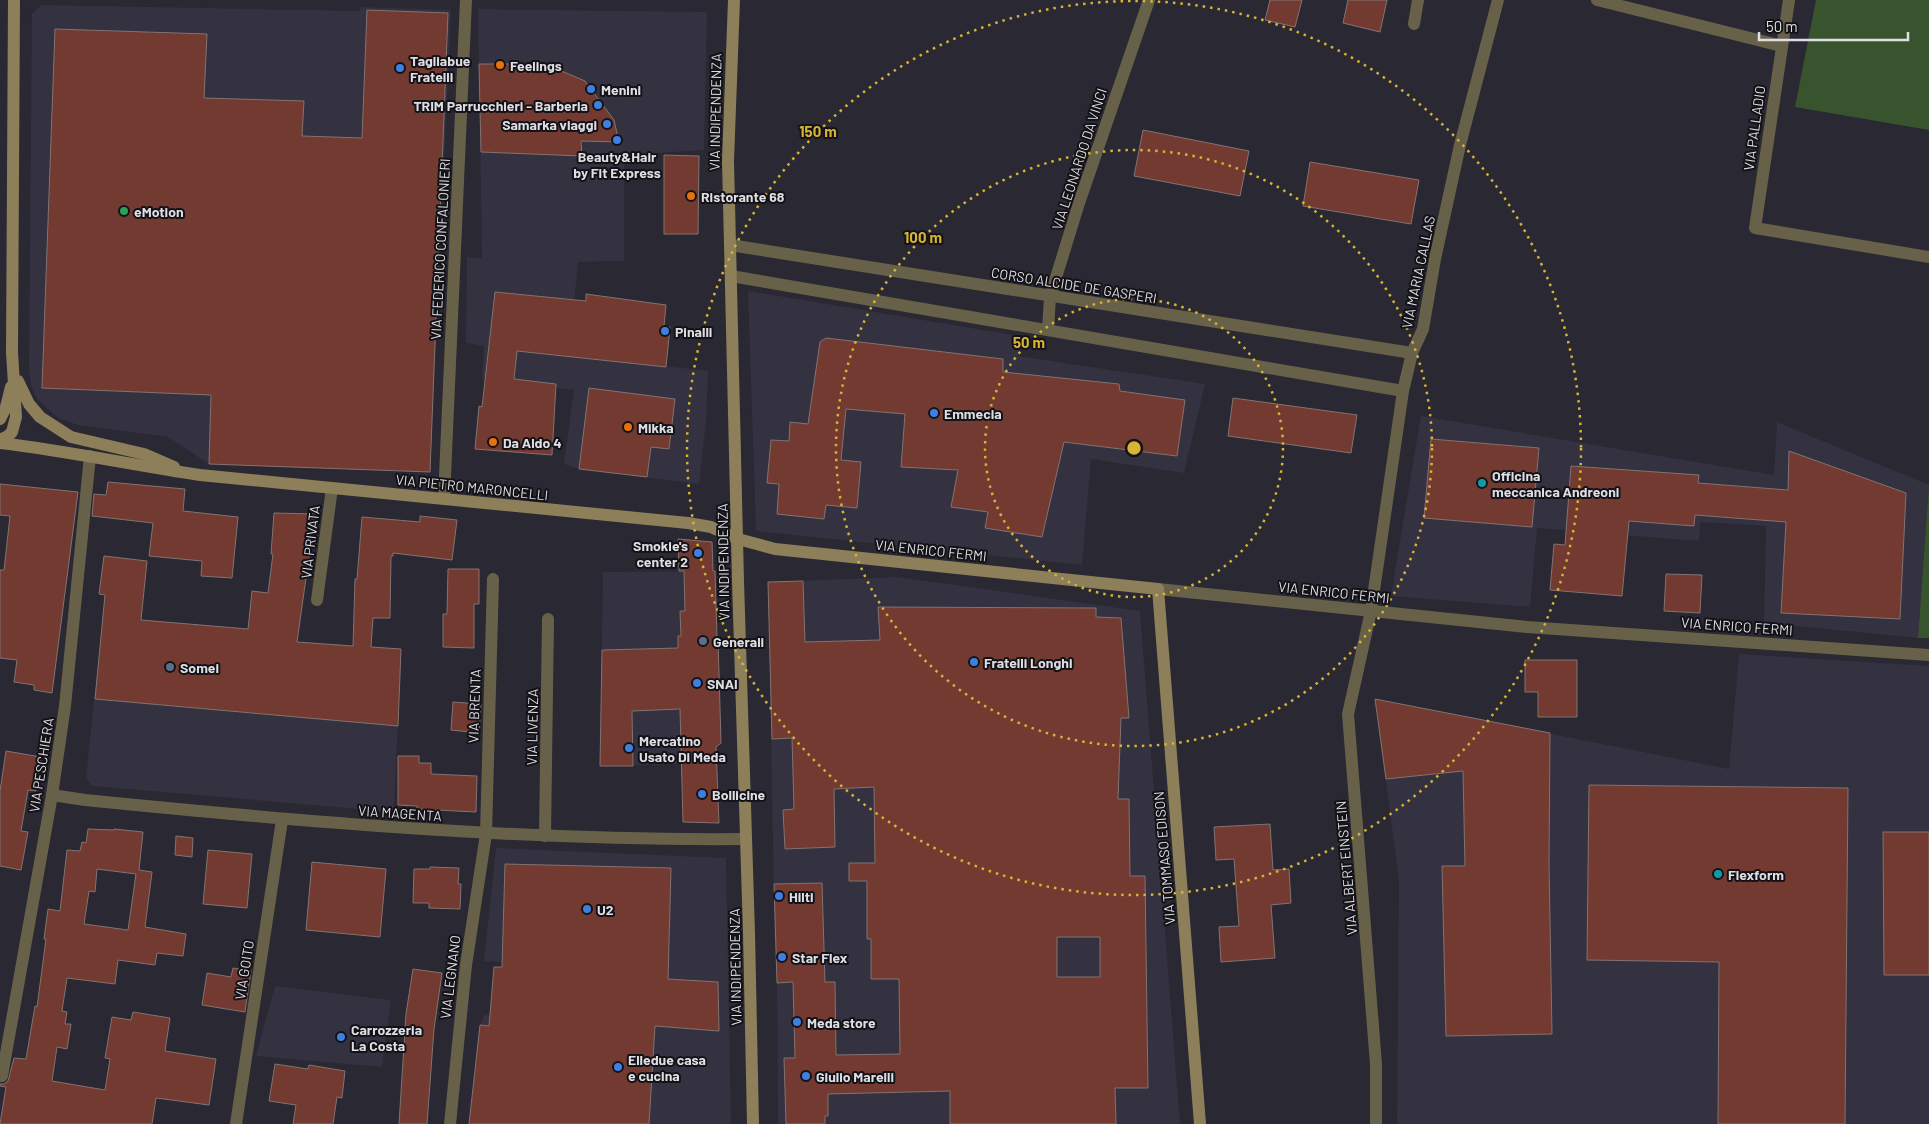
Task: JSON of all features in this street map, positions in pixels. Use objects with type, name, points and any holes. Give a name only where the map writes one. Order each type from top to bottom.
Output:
[{"type":"street","points":[[0,442],[12,432],[16,417],[12,372],[14,0]]},
{"type":"street","name":"VIA FEDERICO CONFALONIERI","points":[[444,499],[466,0]]},
{"type":"street","name":"VIA INDIPENDENZA","points":[[734,0],[728,146],[753,1124]]},
{"type":"street","name":"VIA LEONARDO DA VINCI","points":[[1048,330],[1050,297],[1079,203],[1149,0]]},
{"type":"street","points":[[1414,24],[1418,0]]},
{"type":"street","name":"VIA MARIA CALLAS","points":[[1371,611],[1403,391],[1412,353],[1423,329],[1435,259],[1460,144],[1498,0]]},
{"type":"street","points":[[1597,0],[1782,46],[1789,0]]},
{"type":"street","name":"VIA PALLADIO","points":[[1782,46],[1755,228],[1929,258]]},
{"type":"street","name":"CORSO ALCIDE DE GASPERI","points":[[730,246],[1412,353]]},
{"type":"street","points":[[731,276],[1403,391]]},
{"type":"street","name":"VIA PIETRO MARONCELLI","points":[[12,352],[15,372],[29,404],[40,417],[53,426],[71,437],[144,454],[176,468],[200,475]]},
{"type":"street","points":[[0,419],[10,394],[12,372]]},
{"type":"street","name":"VIA PIETRO MARONCELLI","points":[[0,442],[200,475],[688,523],[711,527],[738,539]]},
{"type":"street","name":"VIA PESCHIERA","points":[[2,1076],[52,795],[65,706],[90,456]]},
{"type":"street","name":"VIA PRIVATA","points":[[317,600],[332,488]]},
{"type":"street","name":"VIA ENRICO FERMI","points":[[738,539],[775,549],[1527,627],[1929,655]]},
{"type":"street","name":"VIA BRENTA","points":[[486,834],[493,579]]},
{"type":"street","name":"VIA TOMMASO EDISON","points":[[1158,589],[1200,1124]]},
{"type":"street","name":"VIA ALBERT EINSTEIN","points":[[1371,611],[1348,714],[1376,1064],[1376,1124]]},
{"type":"street","name":"VIA LIVENZA","points":[[545,836],[548,619]]},
{"type":"street","name":"VIA MAGENTA","points":[[52,795],[84,800],[282,820],[486,834],[746,839]]},
{"type":"street","name":"VIA GOITO","points":[[236,1124],[282,820]]},
{"type":"street","name":"VIA LEGNANO","points":[[450,1124],[466,965],[486,834]]},
{"type":"shaded area","points":[[41,5],[359,11],[360,7],[451,10],[430,472],[209,464],[168,437],[78,425],[58,418],[38,400],[31,386],[29,366],[32,14]]},
{"type":"shaded area","points":[[478,9],[707,12],[704,150],[624,155],[624,261],[578,262],[569,355],[708,371],[706,422],[699,484],[579,469],[564,464],[574,390],[482,379],[484,346],[466,343],[467,257],[482,258]]},
{"type":"shaded area","points":[[748,291],[1019,336],[1018,356],[1205,384],[1184,473],[1091,459],[1082,565],[756,531]]},
{"type":"shaded area","points":[[1421,416],[1774,475],[1777,422],[1929,485],[1918,638],[1764,623],[1766,526],[1700,522],[1699,541],[1537,528],[1530,607],[1391,596]]},
{"type":"shaded area","points":[[715,571],[715,635],[718,639],[721,743],[714,749],[715,763],[600,766],[603,572]]},
{"type":"shaded area","points":[[898,577],[1140,611],[1180,1124],[778,1124],[777,983],[768,582]]},
{"type":"shaded area","points":[[103,617],[262,631],[262,639],[401,649],[394,812],[92,786],[86,778]]},
{"type":"shaded area","points":[[1739,654],[1929,666],[1929,1124],[1397,1124],[1399,880],[1375,699],[1729,769]]},
{"type":"shaded area","points":[[496,848],[726,858],[731,1124],[469,1124],[480,1025],[484,1015],[551,1019],[556,966],[484,961]]},
{"type":"shaded area","points":[[275,986],[391,1000],[382,1067],[256,1056]]},
{"type":"green space","points":[[1816,0],[1929,0],[1929,130],[1795,107]]},
{"type":"green space","points":[[1929,485],[1929,638],[1918,638]]},
{"type":"building","points":[[1270,0],[1302,0],[1295,27],[1265,20]]},
{"type":"building","points":[[1348,0],[1387,0],[1380,32],[1343,23]]},
{"type":"building","points":[[367,10],[448,13],[430,472],[209,464],[211,395],[42,388],[55,29],[207,34],[204,98],[304,101],[302,136],[362,138]]},
{"type":"building","points":[[479,64],[538,66],[564,72],[585,81],[614,120],[619,142],[581,141],[582,156],[481,152]]},
{"type":"building","points":[[1143,130],[1249,151],[1240,196],[1134,176]]},
{"type":"building","points":[[664,155],[699,156],[698,234],[664,234]]},
{"type":"building","points":[[1310,162],[1419,180],[1411,224],[1303,206]]},
{"type":"building","points":[[495,292],[586,301],[586,294],[666,305],[664,326],[670,327],[666,367],[517,351],[514,379],[556,384],[552,455],[475,449],[479,406],[482,407]]},
{"type":"building","points":[[826,338],[1003,359],[1003,372],[1119,384],[1120,391],[1185,400],[1177,456],[1064,442],[1042,537],[985,528],[988,512],[951,507],[958,470],[901,467],[905,414],[846,409],[841,460],[861,462],[857,508],[826,505],[824,519],[777,514],[779,484],[767,483],[771,440],[789,441],[790,422],[808,424],[820,342]]},
{"type":"building","points":[[589,388],[675,399],[669,449],[651,447],[647,477],[579,469]]},
{"type":"building","points":[[1233,398],[1357,415],[1351,453],[1228,436]]},
{"type":"building","name":"Officina meccanica Andreoni","points":[[1431,439],[1539,448],[1532,527],[1424,518]]},
{"type":"building","points":[[1789,451],[1906,493],[1900,619],[1781,613],[1786,522],[1695,515],[1694,526],[1629,521],[1622,596],[1550,590],[1554,544],[1565,545],[1571,466],[1699,475],[1698,483],[1788,490]]},
{"type":"building","points":[[108,482],[185,489],[183,511],[238,517],[232,578],[201,576],[202,561],[149,556],[153,523],[92,516],[94,494],[106,495]]},
{"type":"building","points":[[0,484],[78,492],[52,693],[34,690],[34,685],[14,682],[17,660],[0,658],[0,570],[4,570],[10,516],[0,515]]},
{"type":"building","points":[[274,513],[315,514],[297,642],[353,646],[355,579],[357,579],[362,517],[420,522],[420,516],[457,520],[452,560],[393,553],[393,556],[391,556],[390,618],[373,618],[371,647],[401,649],[398,726],[95,699],[105,595],[99,594],[104,556],[147,561],[141,620],[248,629],[252,591],[268,593],[273,554],[271,554]]},
{"type":"building","points":[[678,539],[712,542],[713,571],[715,571],[721,743],[716,747],[719,823],[683,822],[680,709],[632,711],[633,766],[600,766],[602,650],[678,648],[678,636],[681,636],[680,611],[685,611],[684,571],[679,571]]},
{"type":"building","points":[[448,569],[479,569],[479,604],[474,604],[474,648],[443,647],[443,614],[447,614]]},
{"type":"building","points":[[1666,574],[1702,575],[1700,613],[1664,611]]},
{"type":"building","points":[[803,581],[805,642],[880,640],[878,607],[1096,608],[1096,617],[1121,618],[1129,718],[1121,718],[1118,799],[1129,799],[1130,876],[1145,876],[1148,1088],[1115,1088],[1116,1124],[950,1124],[950,1091],[828,1094],[828,1116],[825,1116],[825,1124],[786,1124],[784,1058],[795,1058],[793,982],[777,983],[774,884],[822,883],[825,982],[835,982],[836,1055],[900,1054],[899,979],[871,979],[871,939],[867,939],[867,881],[849,881],[849,863],[875,863],[874,787],[834,789],[835,847],[785,849],[783,810],[794,809],[792,738],[772,739],[768,582]],"holes":[[[1057,937],[1100,937],[1100,977],[1057,977]]]},
{"type":"building","points":[[1525,660],[1577,660],[1577,717],[1538,717],[1538,692],[1525,692]]},
{"type":"building","points":[[1375,699],[1550,733],[1549,864],[1552,1034],[1446,1036],[1442,866],[1465,866],[1463,771],[1386,779]]},
{"type":"building","points":[[453,702],[481,704],[479,733],[451,730]]},
{"type":"building","points":[[6,751],[41,757],[36,791],[28,790],[21,831],[28,832],[21,870],[0,866],[0,791]]},
{"type":"building","points":[[398,756],[419,756],[419,763],[431,763],[431,774],[477,776],[476,812],[417,809],[417,806],[398,805]]},
{"type":"building","name":"Flexform","points":[[1589,785],[1848,788],[1845,1124],[1718,1124],[1719,962],[1587,960]]},
{"type":"building","points":[[1270,824],[1273,870],[1289,869],[1291,903],[1271,905],[1275,958],[1221,962],[1219,927],[1239,926],[1234,859],[1216,860],[1214,827]]},
{"type":"building","points":[[88,829],[143,832],[139,870],[152,872],[145,927],[186,934],[183,956],[157,953],[155,965],[118,960],[115,984],[67,978],[62,1011],[67,1012],[65,1024],[71,1024],[67,1049],[57,1047],[52,1081],[105,1090],[110,1059],[105,1058],[112,1017],[131,1020],[133,1012],[170,1018],[165,1051],[216,1059],[209,1105],[156,1098],[152,1124],[0,1124],[6,1087],[0,1086],[0,1084],[8,1081],[14,1058],[26,1059],[35,1006],[37,1007],[48,909],[60,911],[67,850],[80,851],[82,842],[86,843]],"holes":[[[97,869],[136,874],[128,930],[84,924],[89,891],[95,892]]]},
{"type":"building","points":[[1883,832],[1929,832],[1929,975],[1884,975]]},
{"type":"building","points":[[176,836],[193,838],[192,857],[175,855]]},
{"type":"building","points":[[208,850],[252,854],[247,908],[203,904]]},
{"type":"building","points":[[312,862],[386,869],[380,937],[306,930]]},
{"type":"building","points":[[505,864],[671,868],[668,979],[718,982],[719,1031],[655,1026],[649,1124],[469,1124],[480,1025],[489,1026],[494,967],[502,967]]},
{"type":"building","points":[[430,867],[459,868],[458,884],[461,884],[460,909],[429,908],[429,903],[413,903],[414,869],[430,869]]},
{"type":"building","points":[[233,968],[251,971],[245,1012],[202,1005],[207,973],[231,977]]},
{"type":"building","points":[[413,969],[442,973],[434,1029],[427,1124],[399,1124],[406,1014]]},
{"type":"building","points":[[275,1064],[308,1069],[309,1065],[345,1071],[342,1098],[337,1097],[333,1124],[293,1124],[296,1105],[269,1101]]},
{"type":"place","name":"Feelings","points":[[500,65]]},
{"type":"place","name":"Tagliabue Fratelli","points":[[400,68]]},
{"type":"place","name":"Menini","points":[[591,89]]},
{"type":"place","name":"TRIM Parrucchieri - Barberia","points":[[598,105]]},
{"type":"place","name":"Samarka viaggi","points":[[607,124]]},
{"type":"place","name":"Beauty&Hair by Fit Express","points":[[617,140]]},
{"type":"place","name":"Ristorante 68","points":[[691,196]]},
{"type":"place","name":"eMotion","points":[[124,211]]},
{"type":"place","name":"Pinalli","points":[[665,331]]},
{"type":"place","name":"Emmecia","points":[[934,413]]},
{"type":"place","name":"Mikka","points":[[628,427]]},
{"type":"place","name":"Da Aldo 4","points":[[493,442]]},
{"type":"place","name":"Officina meccanica Andreoni","points":[[1482,483]]},
{"type":"place","name":"Smokie's center 2","points":[[698,553]]},
{"type":"place","name":"Generali","points":[[703,641]]},
{"type":"place","name":"Fratelli Longhi","points":[[974,662]]},
{"type":"place","name":"Somei","points":[[170,667]]},
{"type":"place","name":"SNAI","points":[[697,683]]},
{"type":"place","name":"Mercatino Usato Di Meda","points":[[629,748]]},
{"type":"place","name":"Bollicine","points":[[702,794]]},
{"type":"place","name":"Flexform","points":[[1718,874]]},
{"type":"place","name":"Hilti","points":[[779,896]]},
{"type":"place","name":"U2","points":[[587,909]]},
{"type":"place","name":"Star Flex","points":[[782,957]]},
{"type":"place","name":"Meda store","points":[[797,1022]]},
{"type":"place","name":"Carrozzeria La Costa","points":[[341,1037]]},
{"type":"place","name":"Elledue casa e cucina","points":[[618,1067]]},
{"type":"place","name":"Giulio Marelli","points":[[806,1076]]}]
